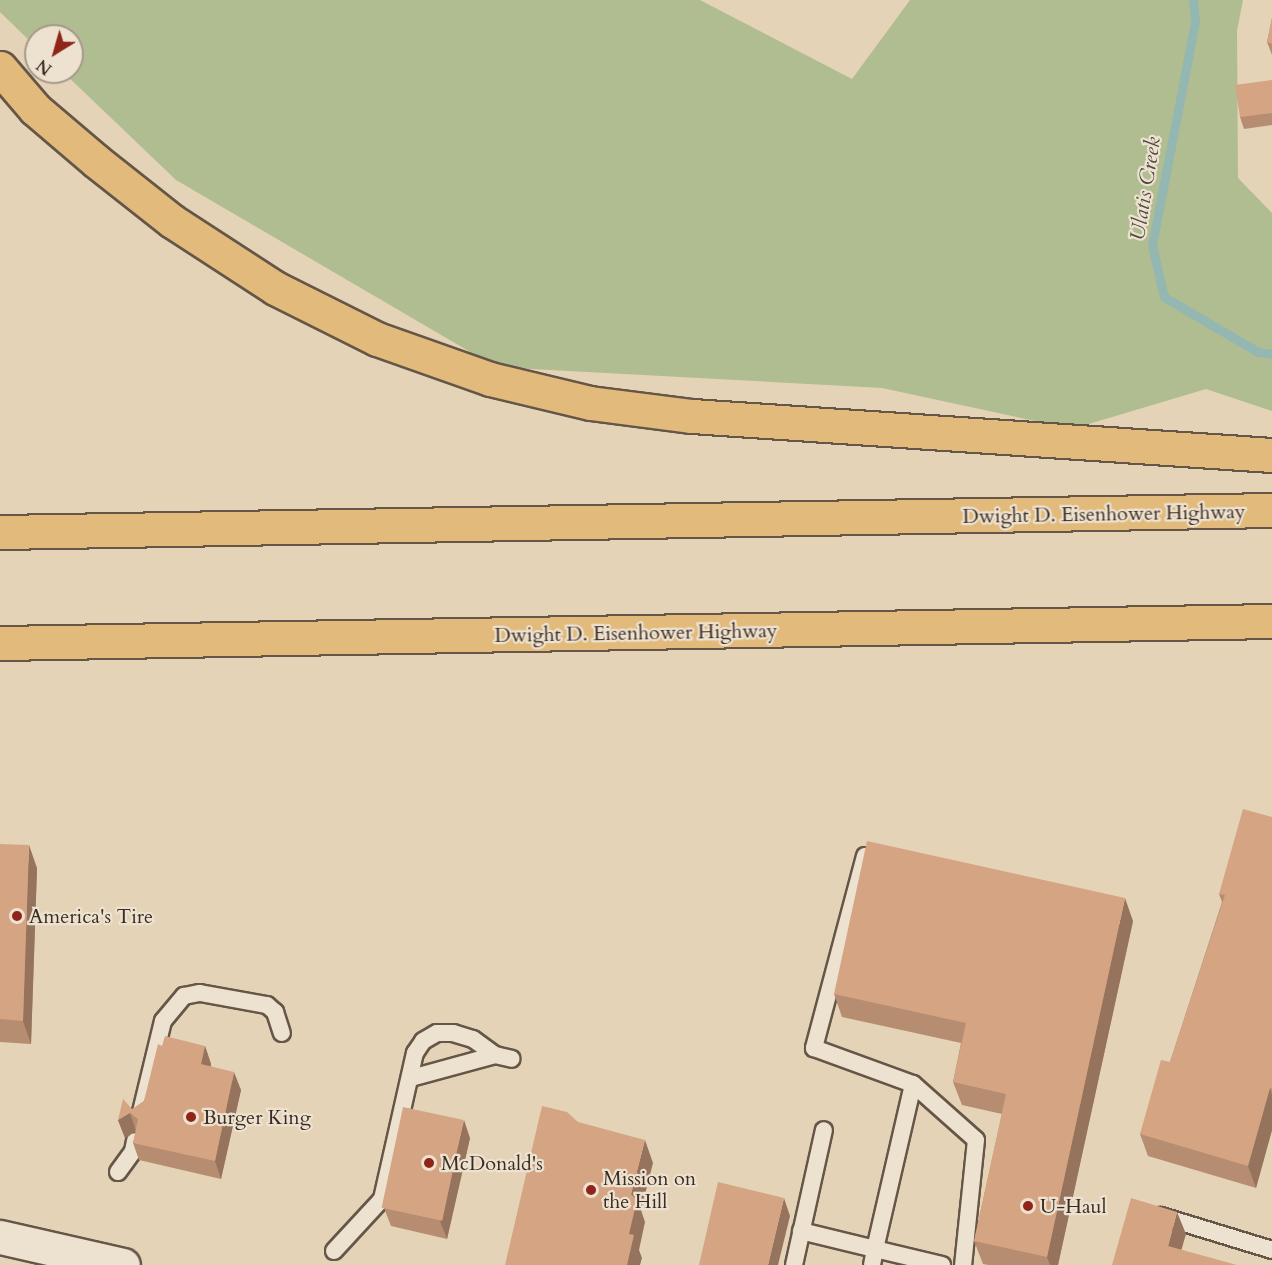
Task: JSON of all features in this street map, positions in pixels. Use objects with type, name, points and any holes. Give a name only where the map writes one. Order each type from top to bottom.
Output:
[{"type":"highway","points":[[0,68],[35,109],[96,162],[172,221],[275,288],[377,339],[490,379],[590,403],[692,416],[1272,455]]},
{"type":"highway","name":"Dwight D. Eisenhower Highway","points":[[0,532],[1272,510]]},
{"type":"highway","name":"Dwight D. Eisenhower Highway","points":[[0,643],[1272,621]]},
{"type":"main road","points":[[0,1237],[123,1265]]},
{"type":"lane","points":[[867,847],[814,1048],[913,1084],[976,1140],[963,1265]]},
{"type":"lane","points":[[140,1116],[163,1021],[184,996],[200,993],[267,1005],[275,1012],[282,1033]]},
{"type":"lane","points":[[334,1251],[382,1199],[415,1053],[423,1041],[436,1033],[473,1039],[504,1057],[411,1077]]},
{"type":"lane","points":[[873,1257],[913,1084]]},
{"type":"lane","points":[[794,1265],[824,1130]]},
{"type":"lane","points":[[117,1172],[133,1151],[135,1141]]},
{"type":"lane","points":[[1142,1210],[1272,1250]]},
{"type":"lane","points":[[801,1231],[873,1257],[942,1265]]},
{"type":"green space","points":[[0,0],[700,0],[852,79],[910,0],[1243,0],[1237,31],[1238,178],[1272,213],[1272,411],[1206,389],[1072,429],[882,388],[496,367],[176,180],[76,84],[84,84],[84,24],[24,24],[24,35],[0,12]]},
{"type":"building","points":[[1272,18],[1272,44],[1267,42]]},
{"type":"building","points":[[1272,80],[1272,113],[1240,117],[1235,85]]},
{"type":"building","points":[[1243,809],[1272,817],[1272,1089],[1270,1088],[1248,1166],[1140,1134],[1161,1060],[1170,1062],[1225,895],[1219,894]]},
{"type":"building","points":[[867,841],[1125,898],[1047,1257],[974,1241],[1006,1094],[953,1082],[966,1023],[834,994]]},
{"type":"building","name":"America's Tire","points":[[0,844],[29,845],[23,1021],[0,1019]]},
{"type":"building","name":"Burger King","points":[[165,1036],[205,1046],[201,1064],[234,1072],[215,1161],[133,1143],[138,1119],[130,1113],[118,1120],[123,1099],[132,1109],[144,1101],[158,1044],[162,1046]]},
{"type":"building","name":"Mission on the Hill","points":[[542,1106],[567,1112],[578,1122],[645,1140],[631,1194],[637,1200],[629,1234],[634,1235],[627,1265],[505,1265]]},
{"type":"building","name":"McDonald's","points":[[403,1107],[464,1120],[442,1221],[382,1208]]},
{"type":"building","points":[[718,1182],[784,1198],[768,1265],[699,1265]]},
{"type":"building","points":[[1131,1198],[1177,1212],[1168,1246],[1237,1265],[1112,1265]]},
{"type":"waterway","name":"Ulatis Creek","points":[[1193,0],[1195,22],[1152,245],[1164,297],[1258,352],[1272,354]]},
{"type":"place","name":"America's Tire","points":[[17,916]]},
{"type":"place","name":"Burger King","points":[[191,1117]]},
{"type":"place","name":"McDonald's","points":[[429,1163]]},
{"type":"place","name":"Mission on the Hill","points":[[591,1190]]},
{"type":"place","name":"U-Haul","points":[[1028,1206]]}]
